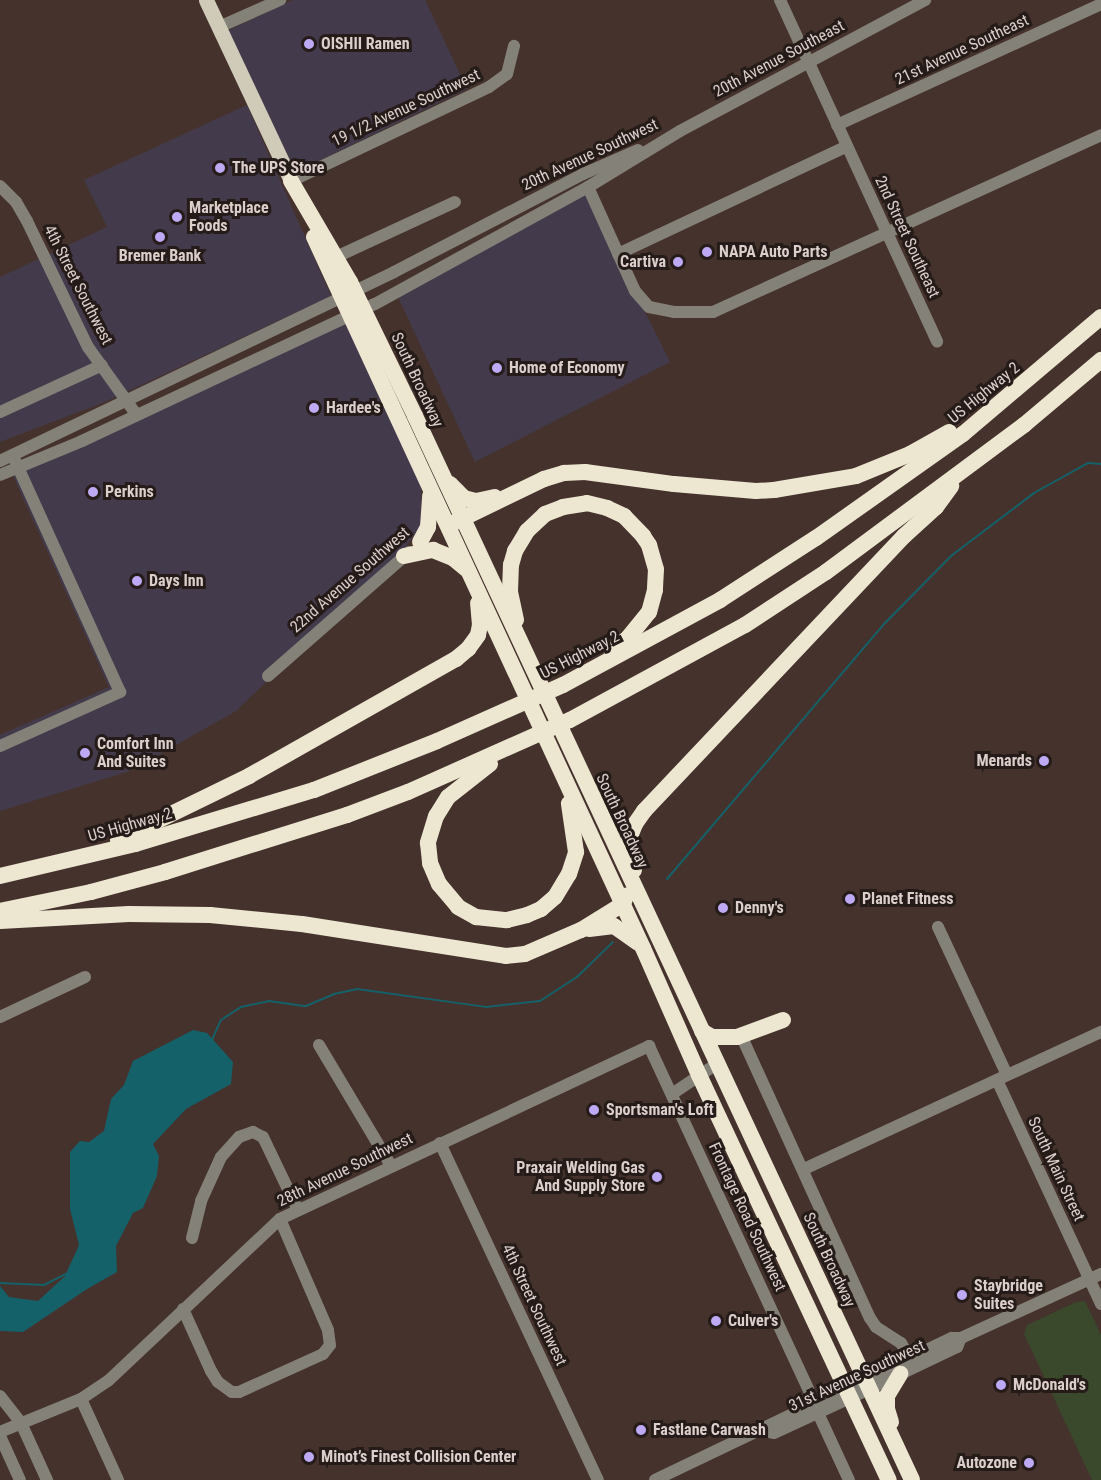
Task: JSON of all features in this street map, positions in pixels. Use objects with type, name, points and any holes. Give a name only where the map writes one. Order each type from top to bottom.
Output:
[{"type":"highway","name":"South Broadway","points":[[291,181],[336,257],[348,295]]},
{"type":"highway","name":"South Broadway","points":[[291,181],[356,312],[430,488],[455,522],[523,664],[623,904],[785,1258],[857,1389],[912,1480]]},
{"type":"highway","name":"South Broadway","points":[[356,312],[440,470],[469,572],[476,588],[523,664]]},
{"type":"highway","name":"US Highway 2","points":[[0,876],[135,844],[314,790],[419,749],[563,685],[681,622],[769,569],[919,466],[1024,385],[1101,317]]},
{"type":"highway","points":[[0,911],[91,892],[165,872],[347,815],[408,792],[532,737],[606,701],[745,625],[826,572],[1023,425],[1101,360]]},
{"type":"highway","points":[[455,522],[544,479],[564,473],[585,472],[756,491],[826,483],[856,476],[910,454],[939,439],[1024,385]]},
{"type":"highway","points":[[440,470],[464,498],[476,501],[511,494]]},
{"type":"highway","points":[[783,1020],[736,1037],[712,1037],[699,1024],[686,982],[632,866],[629,839],[635,824],[897,543],[936,507],[963,471]]},
{"type":"highway","points":[[420,542],[427,532],[431,514],[430,488]]},
{"type":"highway","points":[[523,664],[510,578],[515,551],[527,531],[545,514],[576,504],[607,508],[624,516],[643,536],[654,558],[656,569],[653,603],[649,612],[628,638],[608,654],[584,667],[563,685]]},
{"type":"highway","points":[[404,556],[433,550],[453,558],[469,572]]},
{"type":"highway","points":[[35,868],[117,840],[172,816],[249,776],[456,659],[468,649],[478,635],[480,617],[476,588]]},
{"type":"highway","points":[[532,737],[510,755],[486,766],[458,787],[436,816],[428,843],[430,863],[445,893],[458,907],[476,917],[507,920],[541,909],[555,897],[569,874],[576,852],[563,762]]},
{"type":"highway","name":"South Broadway","points":[[563,762],[623,865],[718,1063],[857,1389],[888,1476]]},
{"type":"highway","points":[[0,921],[129,914],[210,915],[302,924],[506,956],[525,954],[581,930],[623,904],[627,893],[623,865]]},
{"type":"highway","points":[[581,930],[614,926],[643,948]]},
{"type":"highway","points":[[900,1374],[887,1396],[887,1409],[903,1450],[903,1462]]},
{"type":"highway","points":[[857,1389],[902,1480]]},
{"type":"main road","name":"South Broadway","points":[[206,0],[291,181]]},
{"type":"street","points":[[219,27],[280,0]]},
{"type":"street","points":[[780,0],[837,125]]},
{"type":"street","name":"20th Avenue Southeast","points":[[680,131],[925,0]]},
{"type":"street","name":"21st Avenue Southeast","points":[[837,125],[1101,4]]},
{"type":"street","name":"19 1/2 Avenue Southwest","points":[[291,181],[489,87],[507,74],[514,46]]},
{"type":"street","name":"2nd Street Southeast","points":[[837,125],[937,342]]},
{"type":"street","name":"20th Avenue Southwest","points":[[0,475],[356,312],[588,187],[680,131]]},
{"type":"street","name":"20th Avenue Southwest","points":[[0,461],[124,399],[348,295],[583,174],[680,131]]},
{"type":"street","points":[[588,187],[634,291],[649,307],[674,312],[713,312],[1101,135]]},
{"type":"street","points":[[618,254],[847,146]]},
{"type":"street","name":"4th Street Southwest","points":[[0,186],[16,202],[88,347],[124,399]]},
{"type":"street","points":[[336,257],[455,202]]},
{"type":"street","points":[[0,412],[102,365]]},
{"type":"street","points":[[124,399],[136,414]]},
{"type":"street","points":[[0,746],[120,692],[12,454]]},
{"type":"street","name":"22nd Avenue Southwest","points":[[268,676],[420,542],[455,522]]},
{"type":"street","name":"South Main Street","points":[[938,927],[1002,1078],[1095,1277],[1101,1304]]},
{"type":"street","points":[[0,1017],[85,977]]},
{"type":"street","points":[[804,1169],[1101,1032]]},
{"type":"street","points":[[745,1044],[870,1318],[876,1327],[901,1343],[910,1358]]},
{"type":"street","points":[[319,1045],[391,1166]]},
{"type":"street","name":"28th Avenue Southwest","points":[[0,1434],[81,1399],[108,1381],[280,1219],[649,1046]]},
{"type":"street","name":"Frontage Road Southwest","points":[[649,1046],[849,1480]]},
{"type":"street","points":[[672,1094],[718,1063]]},
{"type":"street","points":[[192,1238],[201,1201],[221,1157],[239,1137],[253,1132],[263,1137],[298,1210]]},
{"type":"street","name":"4th Street Southwest","points":[[440,1143],[598,1480]]},
{"type":"street","points":[[183,1309],[211,1371],[226,1388],[239,1392],[324,1354],[330,1345],[328,1330],[280,1219]]},
{"type":"street","name":"31st Avenue Southwest","points":[[655,1480],[762,1431],[774,1433],[910,1358],[952,1338],[961,1338],[1095,1277]]},
{"type":"street","name":"31st Avenue Southwest","points":[[857,1389],[900,1374],[957,1347],[961,1338]]},
{"type":"street","points":[[0,1395],[21,1423],[47,1480]]},
{"type":"street","points":[[81,1399],[118,1480]]},
{"type":"street","points":[[0,1434],[20,1480]]},
{"type":"shaded area","points":[[293,0],[425,0],[467,89],[296,172],[227,31]]},
{"type":"shaded area","points":[[247,105],[331,296],[105,402],[0,442],[0,277],[107,227],[84,180]]},
{"type":"shaded area","points":[[586,194],[670,362],[475,462],[398,297]]},
{"type":"shaded area","points":[[348,322],[421,484],[422,525],[404,549],[236,711],[130,771],[0,811],[0,735],[109,687],[13,476]]},
{"type":"green space","points":[[1085,1301],[1101,1335],[1101,1480],[1092,1480],[1024,1334],[1027,1325],[1076,1302]]},
{"type":"water","points":[[193,1030],[207,1033],[233,1062],[231,1084],[186,1109],[153,1144],[159,1156],[157,1176],[143,1208],[133,1213],[116,1246],[117,1272],[87,1289],[23,1332],[0,1331],[0,1286],[9,1297],[38,1301],[65,1276],[79,1245],[70,1209],[70,1152],[80,1141],[89,1142],[104,1131],[111,1099],[124,1085],[133,1061]]},
{"type":"waterway","points":[[667,879],[886,622],[951,556],[1034,493],[1088,463],[1101,464]]},
{"type":"waterway","points":[[211,1042],[221,1020],[241,1007],[269,1001],[306,1006],[334,994],[357,989],[486,1007],[540,1001],[577,977],[613,942]]},
{"type":"waterway","points":[[0,1283],[44,1285],[66,1274]]},
{"type":"place","name":"OISHII Ramen","points":[[309,44]]},
{"type":"place","name":"The UPS Store","points":[[220,168]]},
{"type":"place","name":"Marketplace Foods","points":[[177,217]]},
{"type":"place","name":"Bremer Bank","points":[[160,237]]},
{"type":"place","name":"NAPA Auto Parts","points":[[707,252]]},
{"type":"place","name":"Cartiva","points":[[678,262]]},
{"type":"place","name":"Home of Economy","points":[[497,368]]},
{"type":"place","name":"Hardee's","points":[[314,408]]},
{"type":"place","name":"Perkins","points":[[93,492]]},
{"type":"place","name":"Days Inn","points":[[137,581]]},
{"type":"place","name":"Comfort Inn And Suites","points":[[85,753]]},
{"type":"place","name":"Menards","points":[[1044,761]]},
{"type":"place","name":"Planet Fitness","points":[[850,899]]},
{"type":"place","name":"Denny's","points":[[723,908]]},
{"type":"place","name":"Sportsman's Loft","points":[[594,1110]]},
{"type":"place","name":"Praxair Welding Gas And Supply Store","points":[[657,1177]]},
{"type":"place","name":"Staybridge Suites","points":[[962,1295]]},
{"type":"place","name":"Culver's","points":[[716,1321]]},
{"type":"place","name":"McDonald's","points":[[1001,1385]]},
{"type":"place","name":"Fastlane Carwash","points":[[641,1430]]},
{"type":"place","name":"Minot’s Finest Collision Center","points":[[309,1457]]},
{"type":"place","name":"Autozone","points":[[1029,1463]]}]
